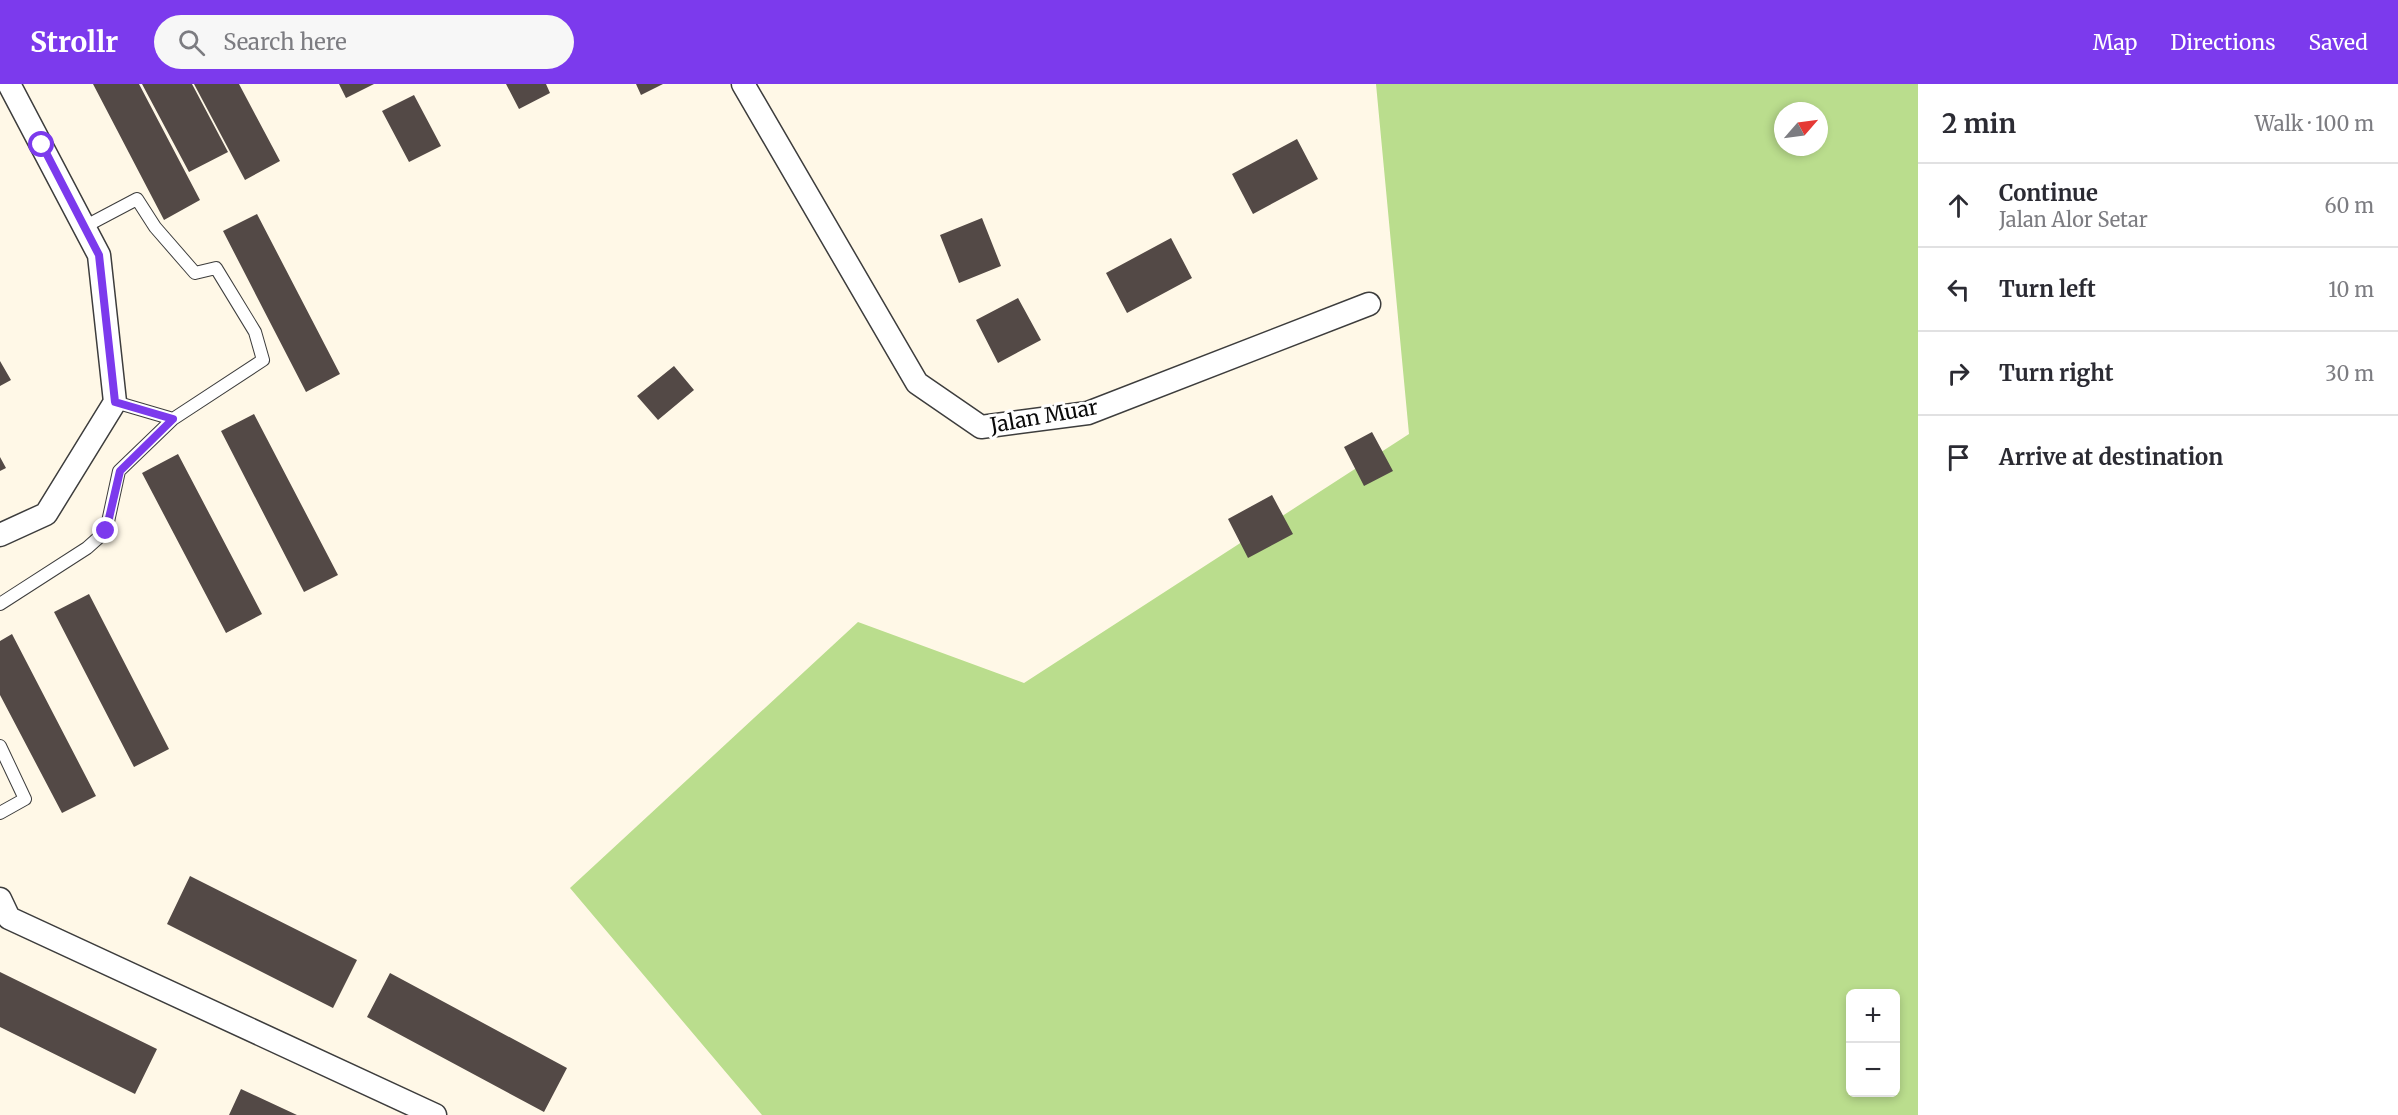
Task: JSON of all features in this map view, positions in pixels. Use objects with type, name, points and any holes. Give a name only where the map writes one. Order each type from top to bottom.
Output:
[{"type":"street","points":[[0,535],[46,514],[115,402],[99,255],[9,84]]},
{"type":"street","name":"Jalan Muar","points":[[743,84],[917,384],[981,428],[1088,413],[1368,304]]},
{"type":"street","points":[[0,899],[9,918],[435,1115]]},
{"type":"lane","points":[[0,603],[87,548],[106,531],[120,471],[173,419],[263,360],[255,332],[216,268],[195,273],[155,227],[136,199],[84,227]]},
{"type":"lane","points":[[115,402],[173,419]]},
{"type":"lane","points":[[0,746],[24,799],[0,813]]},
{"type":"green space","points":[[1376,84],[1918,84],[1918,1115],[762,1115],[570,888],[858,622],[1024,683],[1409,434]]},
{"type":"building","points":[[93,84],[139,84],[200,200],[164,220]]},
{"type":"building","points":[[142,84],[192,84],[228,152],[189,172]]},
{"type":"building","points":[[194,84],[239,84],[280,161],[245,180]]},
{"type":"building","points":[[339,84],[374,84],[346,98]]},
{"type":"building","points":[[506,84],[546,84],[550,93],[519,109]]},
{"type":"building","points":[[636,84],[663,84],[641,95]]},
{"type":"building","points":[[414,95],[441,146],[409,162],[382,111]]},
{"type":"building","points":[[1297,139],[1318,179],[1253,214],[1232,174]]},
{"type":"building","points":[[257,214],[340,374],[306,392],[223,231]]},
{"type":"building","points":[[982,218],[1001,266],[959,283],[940,235]]},
{"type":"building","points":[[1171,238],[1192,278],[1127,313],[1106,273]]},
{"type":"building","points":[[1018,298],[1041,340],[998,363],[976,320]]},
{"type":"building","points":[[0,361],[11,380],[0,386]]},
{"type":"building","points":[[674,366],[694,390],[658,420],[637,396]]},
{"type":"building","points":[[254,414],[338,575],[304,592],[221,431]]},
{"type":"building","points":[[1372,432],[1393,471],[1364,486],[1344,447]]},
{"type":"building","points":[[178,454],[262,614],[226,633],[142,473]]},
{"type":"building","points":[[0,457],[6,468],[0,471]]},
{"type":"building","points":[[1272,495],[1293,534],[1248,558],[1228,519]]},
{"type":"building","points":[[89,594],[169,749],[134,767],[54,612]]},
{"type":"building","points":[[12,634],[96,796],[62,813],[0,695],[0,641]]},
{"type":"building","points":[[190,876],[357,960],[333,1008],[167,924]]},
{"type":"building","points":[[0,972],[157,1049],[135,1094],[0,1027]]},
{"type":"building","points":[[390,973],[567,1068],[544,1112],[367,1017]]},
{"type":"building","points":[[241,1089],[297,1115],[229,1115]]},
{"type":"route","points":[[42,145],[99,255],[115,402],[173,419],[120,471],[106,531]]}]
